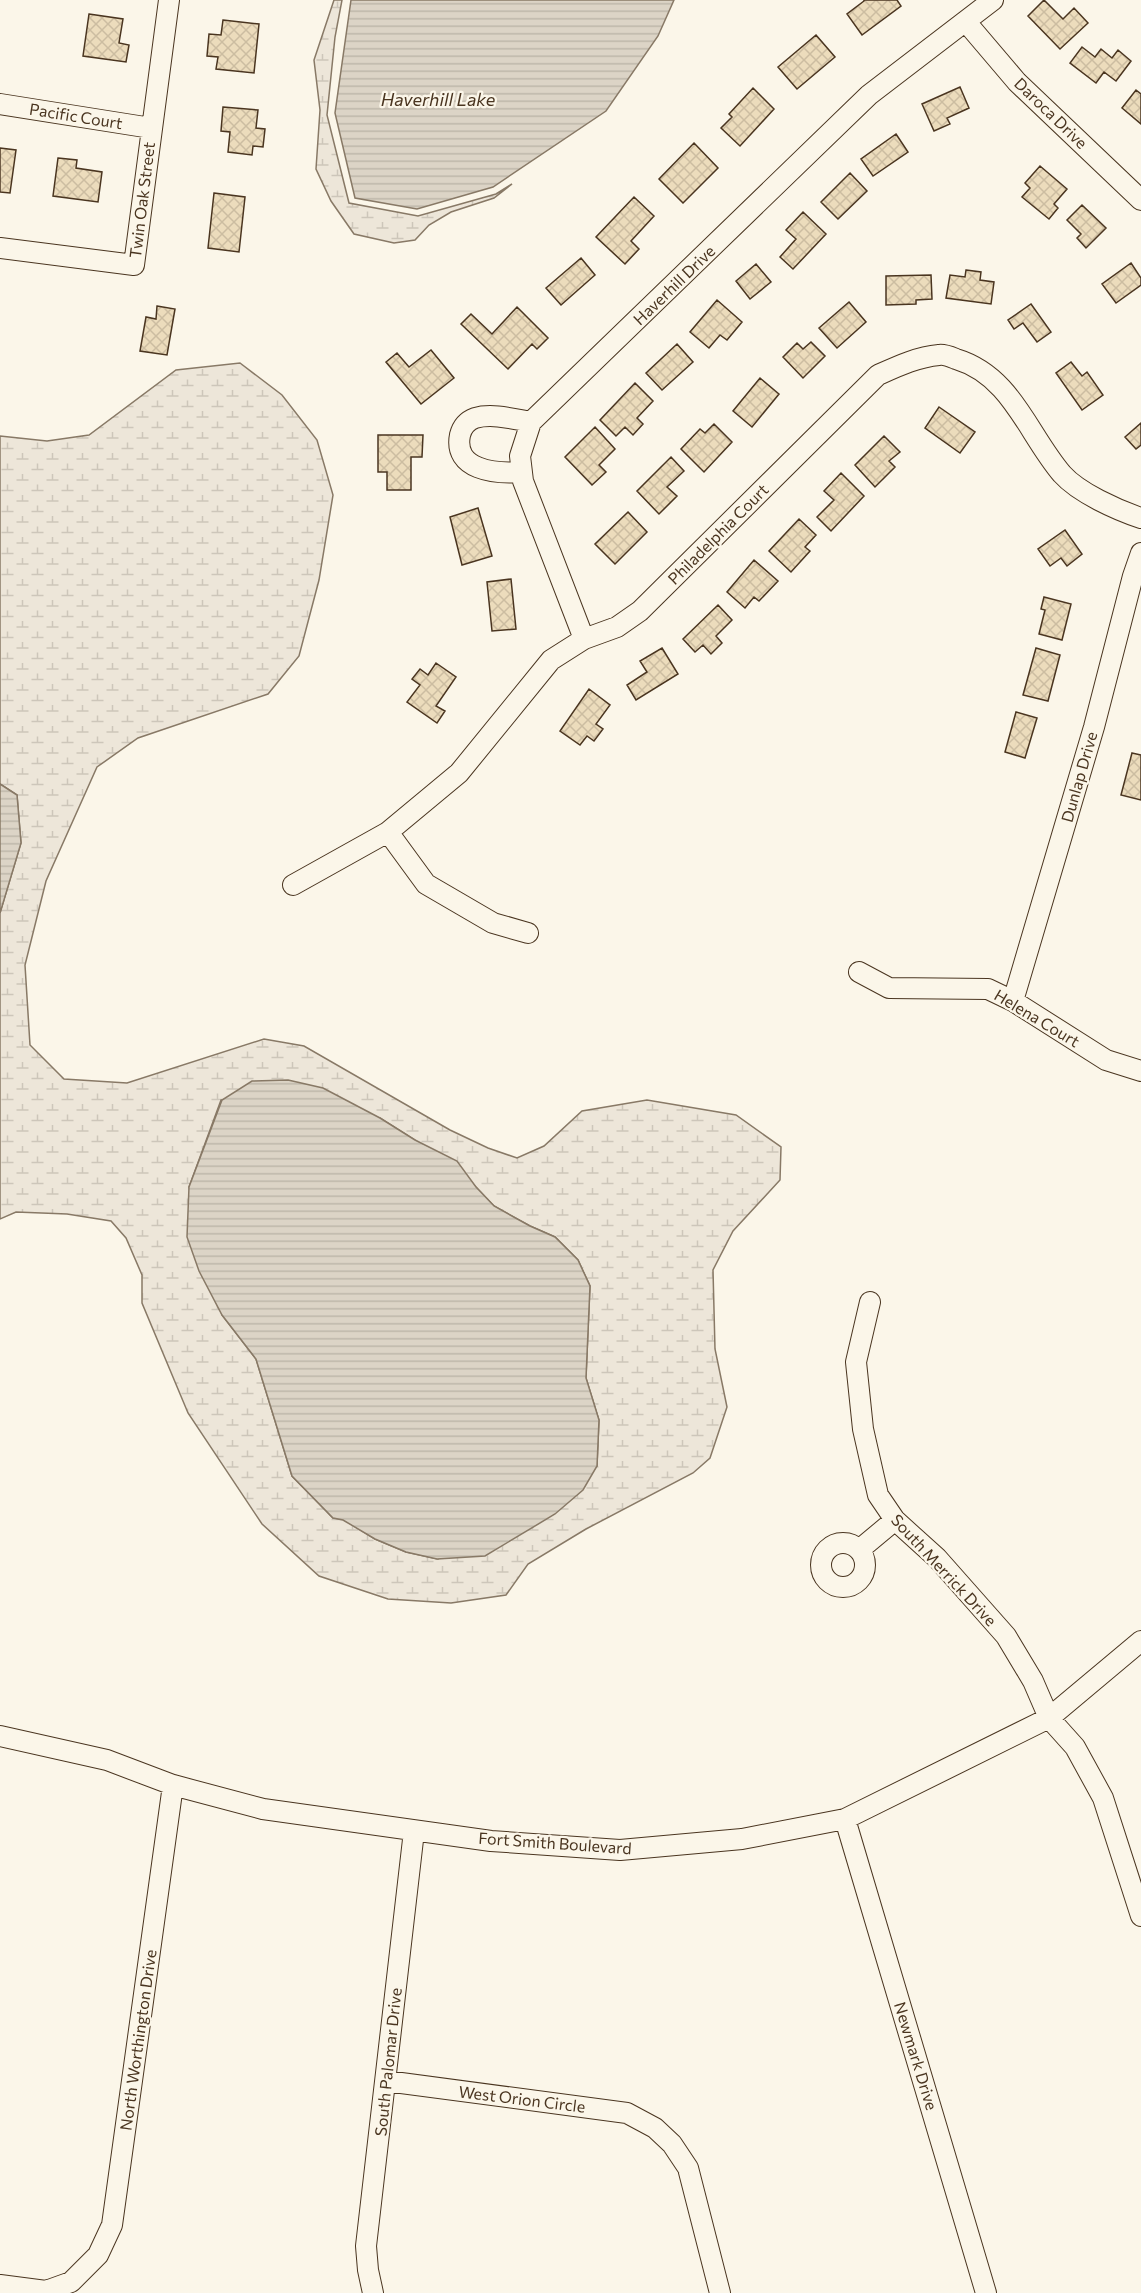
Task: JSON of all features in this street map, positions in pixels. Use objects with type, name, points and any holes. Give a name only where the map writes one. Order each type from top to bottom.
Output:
[{"type":"street","name":"Twin Oak Street","points":[[0,248],[134,265],[169,0]]},
{"type":"street","name":"Haverhill Drive","points":[[584,639],[521,472],[520,456],[531,422],[869,96],[993,0]]},
{"type":"street","name":"Daroca Drive","points":[[966,22],[1017,82],[1141,200]]},
{"type":"street","name":"Pacific Court","points":[[0,104],[151,128]]},
{"type":"street","name":"Philadelphia Court","points":[[293,885],[388,832],[459,772],[551,660],[584,639],[617,627],[640,611],[878,375],[908,362],[941,354],[972,364],[1002,387],[1063,475],[1098,500],[1141,518]]},
{"type":"street","points":[[521,472],[491,472],[465,460],[460,453],[460,431],[474,418],[486,416],[531,422]]},
{"type":"street","name":"Dunlap Drive","points":[[1013,1001],[1094,727],[1141,553]]},
{"type":"street","points":[[388,832],[426,884],[493,923],[528,933]]},
{"type":"street","name":"Helena Court","points":[[860,972],[889,988],[988,989],[1013,1001],[1106,1060],[1141,1071]]},
{"type":"street","name":"South Merrick Drive","points":[[870,1302],[856,1362],[863,1429],[878,1495],[895,1520],[937,1558],[1006,1636],[1033,1681],[1049,1718],[1075,1747],[1103,1798],[1141,1916]]},
{"type":"street","points":[[859,1550],[895,1520]]},
{"type":"street","name":"Fort Smith Boulevard","points":[[0,1736],[107,1760],[173,1785],[263,1809],[491,1841],[620,1850],[742,1839],[845,1819],[1049,1718],[1141,1641]]},
{"type":"street","name":"North Worthington Drive","points":[[0,2285],[46,2291],[71,2282],[98,2255],[112,2225],[173,1785]]},
{"type":"street","name":"Newmark Drive","points":[[845,1819],[986,2293]]},
{"type":"street","name":"South Palomar Drive","points":[[373,2293],[366,2246],[414,1831]]},
{"type":"street","name":"West Orion Circle","points":[[386,2081],[627,2113],[655,2128],[672,2144],[688,2168],[720,2293]]},
{"type":"green space","points":[[334,0],[342,0],[335,37],[327,115],[349,203],[418,216],[496,194],[512,184],[494,198],[451,212],[429,225],[415,240],[394,243],[354,234],[331,201],[316,169],[320,110],[314,60]]},
{"type":"green space","points":[[240,363],[282,395],[317,440],[333,495],[319,580],[299,656],[268,694],[138,738],[97,767],[46,881],[25,965],[30,1045],[64,1079],[127,1083],[264,1039],[304,1046],[450,1130],[488,1148],[517,1158],[544,1146],[582,1111],[647,1100],[736,1115],[781,1147],[780,1180],[733,1231],[713,1270],[715,1349],[727,1407],[710,1458],[693,1473],[586,1529],[528,1564],[506,1595],[451,1603],[388,1599],[319,1576],[262,1524],[188,1413],[142,1303],[142,1275],[126,1238],[111,1221],[67,1214],[16,1212],[0,1219],[0,913],[21,843],[17,795],[0,784],[0,436],[47,441],[89,435],[176,370]],"holes":[[[221,1100],[380,1118],[415,1140],[476,1187],[494,1206],[555,1237],[578,1260],[590,1286],[586,1378],[599,1420],[597,1466],[438,1559],[406,1552],[375,1539],[343,1519],[333,1518],[292,1476],[256,1359],[222,1315],[189,1187]]]},
{"type":"water","name":"Haverhill Lake","points":[[351,0],[674,0],[658,36],[606,111],[493,187],[417,209],[355,198],[335,113]]},
{"type":"water","points":[[0,784],[17,795],[21,843],[0,913]]},
{"type":"water","points":[[288,1080],[323,1088],[457,1161],[476,1187],[494,1206],[555,1237],[578,1260],[590,1286],[586,1378],[599,1420],[597,1466],[583,1490],[555,1514],[485,1556],[437,1559],[406,1552],[375,1539],[343,1520],[333,1518],[292,1476],[256,1359],[222,1315],[199,1271],[187,1237],[189,1187],[222,1100],[252,1081]]},
{"type":"building","points":[[864,0],[897,0],[901,6],[862,35],[847,14]]},
{"type":"building","points":[[1044,0],[1063,19],[1074,8],[1088,23],[1060,49],[1028,16]]},
{"type":"building","points":[[89,14],[123,19],[119,43],[129,45],[126,62],[83,56]]},
{"type":"building","points":[[223,20],[259,24],[254,73],[216,69],[218,57],[207,56],[209,34],[221,35]]},
{"type":"building","points":[[816,35],[835,57],[797,89],[778,67]]},
{"type":"building","points":[[1082,47],[1095,57],[1101,49],[1112,58],[1118,50],[1131,61],[1116,81],[1104,72],[1096,83],[1070,63]]},
{"type":"building","points":[[960,87],[969,108],[947,118],[950,124],[934,131],[922,104]]},
{"type":"building","points":[[753,88],[774,109],[740,146],[721,128],[732,117],[729,114]]},
{"type":"building","points":[[1136,90],[1141,94],[1141,124],[1122,108]]},
{"type":"building","points":[[223,107],[258,110],[256,128],[265,129],[263,147],[253,146],[252,155],[228,152],[230,132],[221,131]]},
{"type":"building","points":[[896,134],[908,152],[873,176],[861,159]]},
{"type":"building","points":[[694,143],[718,168],[683,203],[659,179]]},
{"type":"building","points":[[0,148],[16,150],[10,193],[0,192]]},
{"type":"building","points":[[58,158],[77,160],[76,168],[102,172],[98,202],[53,196]]},
{"type":"building","points":[[1040,166],[1067,189],[1054,204],[1058,208],[1049,219],[1022,197],[1030,188],[1025,183]]},
{"type":"building","points":[[850,173],[867,191],[838,219],[821,202]]},
{"type":"building","points":[[214,193],[245,197],[239,252],[208,248]]},
{"type":"building","points":[[634,197],[654,216],[631,241],[639,249],[625,264],[596,237]]},
{"type":"building","points":[[1082,205],[1106,228],[1086,248],[1077,238],[1081,234],[1067,220]]},
{"type":"building","points":[[803,212],[826,234],[793,269],[780,257],[796,239],[786,230]]},
{"type":"building","points":[[581,258],[595,275],[561,305],[546,288]]},
{"type":"building","points":[[1131,263],[1141,278],[1141,285],[1116,303],[1102,284]]},
{"type":"building","points":[[756,264],[771,282],[750,299],[736,281]]},
{"type":"building","points":[[966,270],[981,272],[980,280],[994,282],[991,304],[946,298],[950,275],[965,277]]},
{"type":"building","points":[[931,275],[932,299],[916,300],[916,304],[886,305],[886,276]]},
{"type":"building","points":[[717,300],[742,322],[727,340],[720,335],[709,348],[690,332]]},
{"type":"building","points":[[849,302],[866,322],[837,348],[819,328]]},
{"type":"building","points":[[1031,304],[1051,332],[1037,342],[1023,323],[1014,329],[1008,320]]},
{"type":"building","points":[[157,306],[175,309],[167,355],[140,351],[146,317],[156,319]]},
{"type":"building","points":[[517,307],[548,338],[537,349],[532,344],[508,369],[461,324],[471,314],[492,334]]},
{"type":"building","points":[[811,342],[825,356],[803,378],[783,357],[797,343],[803,349]]},
{"type":"building","points":[[677,344],[693,362],[662,390],[646,373]]},
{"type":"building","points":[[431,350],[454,378],[421,404],[386,362],[397,353],[409,367]]},
{"type":"building","points":[[1071,362],[1082,376],[1087,372],[1103,395],[1082,410],[1056,373]]},
{"type":"building","points":[[760,378],[779,394],[752,427],[733,411]]},
{"type":"building","points":[[635,383],[653,401],[637,418],[643,424],[633,435],[625,427],[616,436],[600,420]]},
{"type":"building","points":[[939,407],[975,432],[960,453],[925,428]]},
{"type":"building","points":[[1141,423],[1141,445],[1136,449],[1125,437]]},
{"type":"building","points":[[714,424],[732,442],[704,472],[681,449],[700,429],[705,433]]},
{"type":"building","points":[[595,427],[615,449],[599,465],[606,472],[592,485],[565,457]]},
{"type":"building","points":[[378,435],[423,435],[422,457],[411,457],[411,490],[387,490],[387,472],[378,472]]},
{"type":"building","points":[[884,436],[900,452],[889,461],[895,467],[875,487],[855,465]]},
{"type":"building","points":[[671,457],[684,471],[667,487],[677,496],[659,514],[637,491]]},
{"type":"building","points":[[841,473],[864,496],[831,531],[817,517],[834,500],[824,491]]},
{"type":"building","points":[[478,508],[492,556],[462,565],[450,517]]},
{"type":"building","points":[[628,512],[647,532],[615,564],[595,544]]},
{"type":"building","points":[[799,519],[816,535],[805,547],[810,551],[791,572],[769,551]]},
{"type":"building","points":[[1065,530],[1082,554],[1067,566],[1061,558],[1050,566],[1038,549]]},
{"type":"building","points":[[754,560],[778,581],[759,601],[754,597],[745,608],[727,592]]},
{"type":"building","points":[[511,579],[516,629],[492,631],[487,582]]},
{"type":"building","points":[[1044,597],[1071,604],[1062,640],[1039,634],[1045,610],[1041,609]]},
{"type":"building","points":[[718,605],[732,620],[716,636],[722,643],[711,654],[703,645],[695,652],[683,639]]},
{"type":"building","points":[[662,648],[678,674],[636,700],[627,685],[647,672],[640,661]]},
{"type":"building","points":[[1036,648],[1060,655],[1048,701],[1023,695]]},
{"type":"building","points":[[436,663],[456,677],[436,706],[445,711],[437,723],[407,702],[420,685],[412,679],[420,669],[428,675]]},
{"type":"building","points":[[589,689],[610,705],[596,724],[603,729],[594,741],[587,736],[580,745],[560,731]]},
{"type":"building","points":[[1016,712],[1037,718],[1025,758],[1005,752]]},
{"type":"building","points":[[1132,753],[1141,755],[1141,800],[1121,795]]}]
